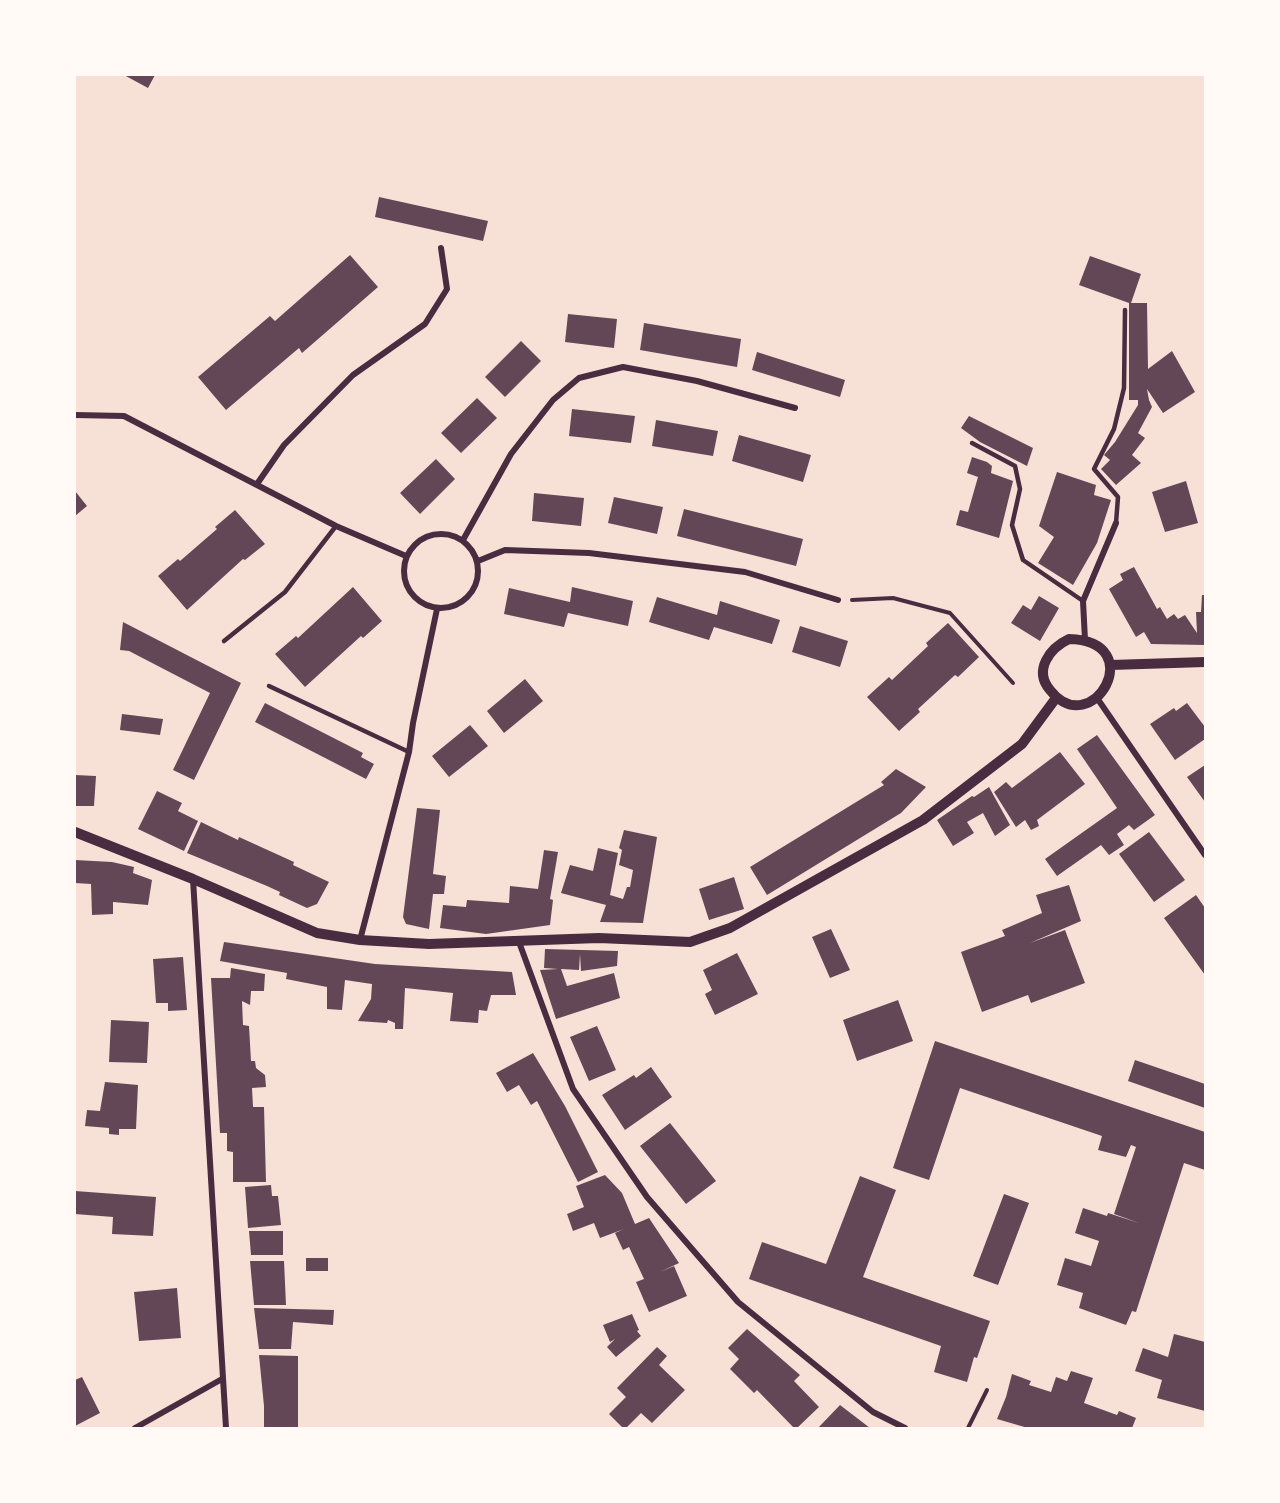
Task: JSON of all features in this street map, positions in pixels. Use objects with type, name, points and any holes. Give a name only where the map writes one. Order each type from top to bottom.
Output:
[{"type":"street","points":[[256,484],[284,445],[353,375],[425,324],[447,289],[441,248]]},
{"type":"street","points":[[463,540],[511,454],[553,400],[579,378],[623,368],[697,381],[795,408]]},
{"type":"street","points":[[75,415],[124,416],[336,526],[406,556]]},
{"type":"street","points":[[1085,640],[1083,601],[1116,523]]},
{"type":"street","points":[[442,533],[463,540],[472,549],[478,561],[477,585],[461,604],[437,609],[416,600],[404,580],[406,556],[420,539],[442,533]]},
{"type":"street","points":[[478,561],[505,550],[589,553],[745,572],[838,600]]},
{"type":"street","points":[[360,940],[409,752],[437,609]]},
{"type":"street","points":[[1070,639],[1085,640],[1096,645],[1105,653],[1111,665],[1105,689],[1097,698],[1076,705],[1066,704],[1056,698],[1047,687],[1044,676],[1044,663],[1049,653],[1059,644],[1070,639]]},
{"type":"street","points":[[1111,665],[1205,662]]},
{"type":"street","points":[[75,832],[193,879],[317,933],[360,940],[429,944],[598,938],[690,942],[730,928],[923,820],[1022,744],[1056,698]]},
{"type":"street","points":[[1097,698],[1205,855]]},
{"type":"street","points":[[193,879],[226,1428]]},
{"type":"street","points":[[519,942],[573,1089],[647,1197],[738,1302],[873,1412],[905,1428]]},
{"type":"street","points":[[135,1428],[222,1379]]},
{"type":"lane","points":[[1116,523],[1118,497],[1094,469],[1114,429],[1124,388],[1125,310]]},
{"type":"lane","points":[[972,442],[1015,466],[1020,489],[1012,525],[1023,560],[1083,601]]},
{"type":"lane","points":[[224,641],[285,592],[336,526]]},
{"type":"lane","points":[[269,686],[409,752]]},
{"type":"path","points":[[838,600],[893,598],[950,614],[1013,683]]},
{"type":"path","points":[[968,1428],[987,1390]]},
{"type":"building","points":[[124,75],[155,75],[148,88]]},
{"type":"building","points":[[379,197],[488,221],[483,241],[375,217]]},
{"type":"building","points":[[350,255],[378,287],[302,353],[299,348],[226,410],[198,377],[270,316],[275,321]]},
{"type":"building","points":[[1090,256],[1141,274],[1131,303],[1147,303],[1148,369],[1172,351],[1195,392],[1163,413],[1147,389],[1152,407],[1138,433],[1145,438],[1132,455],[1141,463],[1116,485],[1101,469],[1110,460],[1104,455],[1138,405],[1138,400],[1129,400],[1129,303],[1079,285]]},
{"type":"building","points":[[568,314],[617,319],[614,348],[565,342]]},
{"type":"building","points":[[644,323],[741,339],[737,367],[640,350]]},
{"type":"building","points":[[521,341],[541,361],[505,397],[485,377]]},
{"type":"building","points":[[757,352],[845,380],[840,397],[752,370]]},
{"type":"building","points":[[477,398],[497,418],[461,453],[441,433]]},
{"type":"building","points":[[572,409],[635,416],[631,443],[569,436]]},
{"type":"building","points":[[969,416],[1033,448],[1027,466],[980,442],[961,428]]},
{"type":"building","points":[[656,420],[718,431],[713,456],[652,446]]},
{"type":"building","points":[[739,435],[811,455],[803,482],[732,461]]},
{"type":"building","points":[[972,457],[992,466],[991,473],[1013,481],[999,538],[956,525],[960,510],[968,512],[978,477],[967,473]]},
{"type":"building","points":[[436,459],[455,479],[420,514],[400,493]]},
{"type":"building","points":[[1057,472],[1096,485],[1094,495],[1111,500],[1097,543],[1073,585],[1038,563],[1054,537],[1039,526]]},
{"type":"building","points":[[1186,481],[1198,523],[1165,532],[1152,492]]},
{"type":"building","points":[[75,491],[87,506],[75,516]]},
{"type":"building","points":[[534,493],[584,498],[581,526],[532,521]]},
{"type":"building","points":[[614,497],[663,507],[657,534],[608,523]]},
{"type":"building","points":[[684,509],[803,539],[796,566],[677,536]]},
{"type":"building","points":[[235,510],[265,544],[245,560],[243,559],[187,610],[158,576],[178,559],[180,561]]},
{"type":"building","points":[[1134,567],[1157,609],[1160,607],[1167,619],[1174,614],[1178,619],[1185,615],[1197,633],[1196,612],[1201,612],[1202,595],[1205,595],[1205,645],[1151,644],[1144,632],[1136,637],[1109,589],[1123,580],[1120,574]]},
{"type":"building","points":[[353,587],[382,621],[363,638],[361,636],[305,687],[275,654],[296,636],[298,638]]},
{"type":"building","points":[[572,587],[633,601],[628,626],[568,613],[564,627],[504,614],[509,588],[570,602]]},
{"type":"building","points":[[1039,596],[1059,608],[1040,641],[1011,623],[1023,605],[1031,610]]},
{"type":"building","points":[[657,597],[717,615],[720,601],[780,620],[772,644],[714,627],[709,640],[649,622]]},
{"type":"building","points":[[123,622],[241,683],[194,780],[173,770],[210,693],[129,651],[120,650]]},
{"type":"building","points":[[948,623],[979,657],[958,677],[955,675],[918,709],[920,712],[899,731],[867,697],[889,677],[892,680],[928,646],[926,643]]},
{"type":"building","points":[[800,626],[848,641],[840,667],[792,652]]},
{"type":"building","points":[[525,679],[543,701],[504,733],[487,711]]},
{"type":"building","points":[[265,703],[363,753],[361,757],[374,764],[366,779],[255,722]]},
{"type":"building","points":[[1187,703],[1205,727],[1205,739],[1175,760],[1150,724],[1174,708],[1176,711]]},
{"type":"building","points":[[122,714],[163,719],[160,735],[120,730]]},
{"type":"building","points":[[470,725],[488,746],[449,777],[432,756]]},
{"type":"building","points":[[1097,735],[1155,815],[1134,830],[1129,825],[1117,834],[1124,845],[1109,855],[1101,845],[1057,876],[1045,859],[1117,808],[1077,749]]},
{"type":"building","points":[[1060,752],[1085,784],[1037,820],[1039,826],[1031,830],[1025,820],[1016,827],[994,792],[1006,782],[1012,788]]},
{"type":"building","points":[[1205,765],[1205,802],[1187,777]]},
{"type":"building","points":[[896,769],[926,787],[901,813],[767,895],[750,867],[884,785],[881,782]]},
{"type":"building","points":[[75,775],[96,776],[94,806],[75,806]]},
{"type":"building","points":[[989,787],[1010,825],[995,836],[983,813],[967,822],[974,833],[953,846],[937,820]]},
{"type":"building","points":[[157,791],[182,803],[178,811],[198,821],[184,851],[138,829]]},
{"type":"building","points":[[417,808],[440,810],[433,874],[446,876],[444,894],[433,894],[429,929],[406,924],[403,917]]},
{"type":"building","points":[[201,822],[238,840],[239,837],[294,862],[293,865],[329,882],[317,904],[307,908],[279,895],[280,892],[267,886],[187,853]]},
{"type":"building","points":[[624,830],[657,837],[643,923],[600,922],[606,905],[561,893],[570,865],[593,871],[598,848],[618,853],[610,895],[623,899],[627,887],[630,887],[633,870],[619,865],[622,850],[619,848]]},
{"type":"building","points":[[1149,832],[1185,880],[1154,902],[1119,854]]},
{"type":"building","points":[[544,850],[558,852],[550,899],[553,900],[550,925],[486,934],[440,928],[443,905],[466,907],[467,900],[509,903],[510,886],[538,889]]},
{"type":"building","points":[[75,860],[112,862],[134,867],[133,873],[152,880],[148,905],[113,902],[113,914],[92,915],[91,884],[75,883]]},
{"type":"building","points":[[734,877],[744,909],[709,920],[699,889]]},
{"type":"building","points":[[1069,885],[1081,921],[1030,943],[1065,930],[1085,983],[1031,1003],[1028,995],[982,1012],[961,952],[1005,936],[1002,930],[1042,913],[1036,895]]},
{"type":"building","points":[[1196,895],[1205,908],[1205,975],[1164,918]]},
{"type":"building","points":[[831,929],[850,970],[830,978],[812,937]]},
{"type":"building","points":[[224,942],[375,964],[512,972],[516,995],[491,995],[487,1011],[479,1010],[478,1023],[450,1021],[453,993],[405,988],[403,1029],[395,1029],[395,1023],[388,1020],[387,1023],[358,1021],[371,999],[372,984],[345,980],[342,1010],[327,1009],[327,987],[286,979],[287,973],[220,961]]},
{"type":"building","points":[[545,949],[618,951],[617,966],[581,971],[580,954],[579,970],[561,969],[567,986],[614,973],[620,998],[556,1019],[540,970],[558,969],[544,968]]},
{"type":"building","points":[[737,953],[758,994],[715,1015],[705,994],[712,990],[703,970]]},
{"type":"building","points":[[183,957],[187,1010],[168,1011],[168,1003],[156,1003],[153,959]]},
{"type":"building","points":[[231,968],[265,974],[264,991],[251,991],[250,1005],[242,1001],[243,1025],[249,1026],[251,1061],[255,1061],[256,1068],[265,1075],[266,1087],[252,1088],[253,1107],[264,1107],[266,1182],[233,1182],[233,1152],[227,1151],[227,1133],[220,1133],[211,978],[230,978]]},
{"type":"building","points":[[898,1000],[913,1041],[857,1061],[843,1020]]},
{"type":"building","points":[[111,1020],[149,1022],[147,1063],[109,1062]]},
{"type":"building","points":[[597,1026],[616,1070],[589,1081],[570,1037]]},
{"type":"building","points":[[935,1041],[1205,1132],[1205,1170],[1184,1163],[1136,1312],[1132,1311],[1126,1325],[1079,1308],[1083,1293],[1057,1285],[1065,1258],[1091,1266],[1099,1241],[1075,1233],[1083,1208],[1139,1223],[1114,1214],[1136,1147],[1131,1145],[1126,1157],[1098,1150],[1102,1136],[960,1088],[929,1180],[893,1168]]},
{"type":"building","points":[[533,1053],[565,1106],[598,1172],[578,1182],[537,1101],[531,1105],[519,1085],[507,1092],[496,1073]]},
{"type":"building","points":[[1135,1060],[1205,1084],[1205,1108],[1128,1081]]},
{"type":"building","points":[[651,1067],[672,1097],[625,1130],[602,1095],[634,1075],[636,1078]]},
{"type":"building","points":[[105,1082],[138,1085],[136,1129],[119,1129],[119,1135],[109,1134],[109,1128],[85,1126],[87,1110],[100,1111]]},
{"type":"building","points":[[670,1123],[716,1181],[686,1204],[640,1146]]},
{"type":"building","points":[[605,1175],[622,1193],[635,1224],[649,1218],[679,1263],[660,1272],[674,1266],[687,1296],[649,1312],[636,1282],[644,1279],[629,1247],[623,1250],[615,1233],[624,1229],[600,1238],[594,1223],[573,1231],[567,1214],[584,1207],[576,1186]]},
{"type":"building","points":[[860,1176],[896,1190],[863,1277],[990,1321],[977,1358],[974,1357],[967,1382],[934,1372],[941,1346],[749,1279],[762,1242],[826,1264]]},
{"type":"building","points":[[271,1185],[272,1196],[278,1196],[281,1225],[248,1228],[245,1187]]},
{"type":"building","points":[[75,1191],[156,1197],[153,1236],[112,1234],[113,1217],[75,1214]]},
{"type":"building","points":[[1004,1194],[1029,1203],[998,1285],[973,1276]]},
{"type":"building","points":[[249,1231],[283,1231],[283,1255],[251,1255]]},
{"type":"building","points":[[306,1258],[328,1258],[328,1271],[306,1271]]},
{"type":"building","points":[[250,1261],[284,1261],[286,1305],[254,1305]]},
{"type":"building","points":[[177,1288],[181,1338],[139,1341],[134,1292]]},
{"type":"building","points":[[254,1308],[334,1310],[333,1325],[293,1322],[291,1349],[259,1349]]},
{"type":"building","points":[[632,1314],[639,1330],[637,1331],[641,1336],[616,1357],[607,1347],[615,1339],[610,1342],[603,1325]]},
{"type":"building","points":[[747,1329],[800,1375],[794,1381],[819,1407],[797,1428],[794,1428],[757,1390],[754,1393],[730,1369],[739,1359],[728,1348]]},
{"type":"building","points":[[1174,1334],[1205,1342],[1205,1411],[1157,1398],[1162,1380],[1135,1371],[1143,1348],[1168,1357]]},
{"type":"building","points":[[657,1347],[667,1356],[659,1365],[685,1390],[652,1423],[641,1413],[626,1428],[623,1428],[609,1414],[626,1397],[617,1388]]},
{"type":"building","points":[[259,1355],[298,1356],[298,1428],[264,1428]]},
{"type":"building","points":[[1071,1371],[1093,1378],[1084,1403],[1117,1415],[1119,1411],[1136,1418],[1132,1428],[1028,1428],[997,1419],[1012,1374],[1031,1381],[1029,1385],[1051,1392],[1056,1377],[1067,1381]]},
{"type":"building","points":[[82,1377],[100,1413],[75,1426],[75,1380]]},
{"type":"building","points":[[840,1405],[870,1428],[818,1428]]}]
